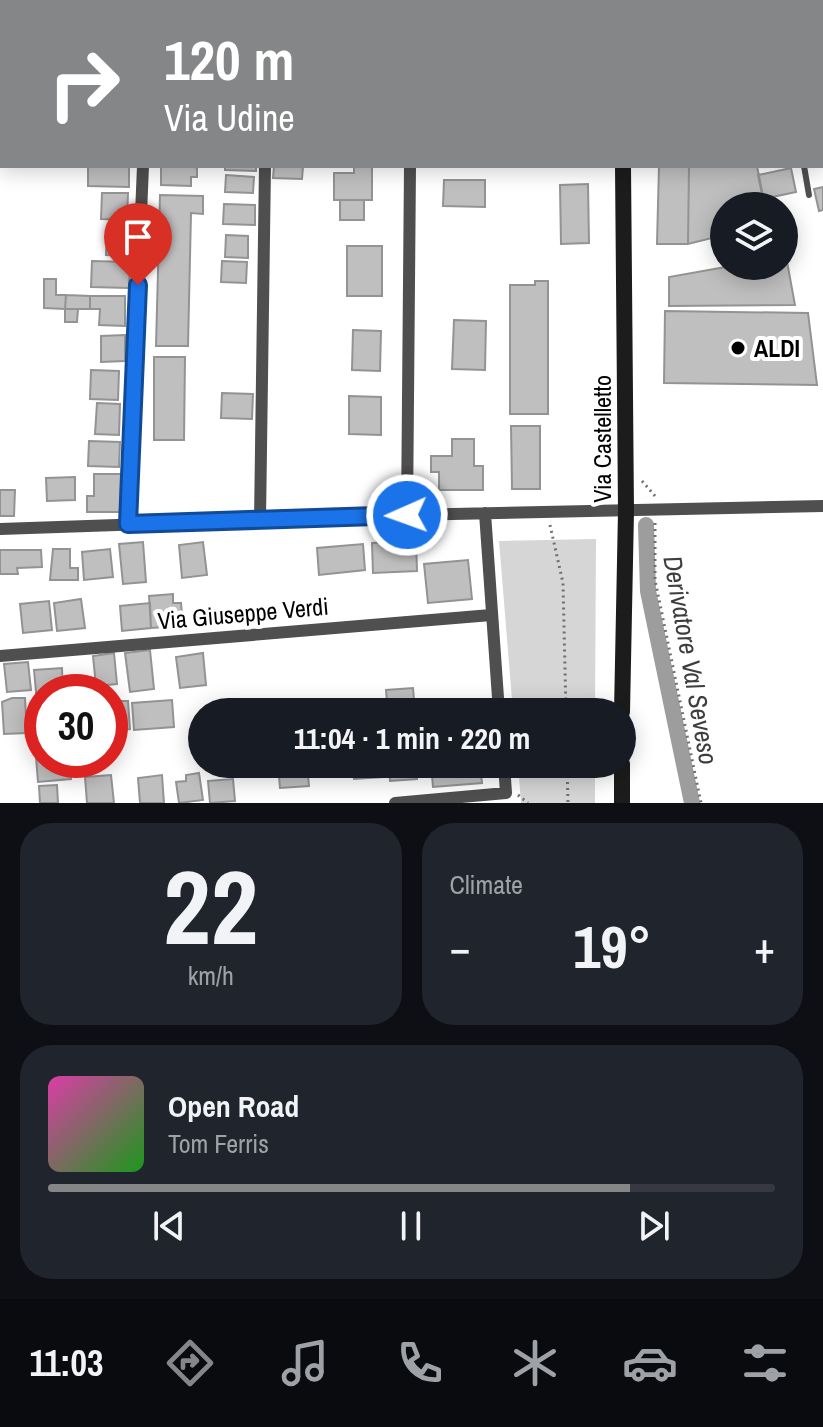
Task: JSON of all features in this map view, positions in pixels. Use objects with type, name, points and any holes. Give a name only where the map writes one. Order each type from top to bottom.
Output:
[{"type":"main road","name":"Via Castelletto","points":[[622,698],[626,511],[623,168]]},
{"type":"main road","points":[[622,778],[622,803]]},
{"type":"street","points":[[128,524],[143,168]]},
{"type":"street","points":[[260,520],[265,168]]},
{"type":"street","points":[[407,515],[410,168]]},
{"type":"street","points":[[0,529],[407,515],[823,506]]},
{"type":"street","points":[[490,513],[491,615],[498,698]]},
{"type":"street","name":"Via Giuseppe Verdi","points":[[0,656],[491,615]]},
{"type":"street","points":[[395,803],[506,793],[505,778]]},
{"type":"lane","points":[[804,168],[809,195]]},
{"type":"path","points":[[547,514],[563,583],[566,698]]},
{"type":"path","points":[[655,580],[701,803]]},
{"type":"path","points":[[567,778],[568,803]]},
{"type":"shaded area","points":[[596,539],[595,698],[512,698],[499,541]]},
{"type":"shaded area","points":[[519,778],[595,778],[595,803],[521,803]]},
{"type":"building","points":[[88,168],[129,168],[129,187],[88,186]]},
{"type":"building","points":[[161,168],[197,168],[197,177],[191,177],[191,186],[161,185]]},
{"type":"building","points":[[225,168],[256,168],[256,171]]},
{"type":"building","points":[[274,168],[303,168],[302,179],[273,178]]},
{"type":"building","points":[[354,168],[372,168],[372,200],[334,200],[334,173],[354,173]]},
{"type":"building","points":[[659,168],[689,168],[688,244],[657,244]]},
{"type":"building","points":[[689,168],[757,168],[762,192],[710,192],[710,238],[688,244]]},
{"type":"building","points":[[791,168],[796,192],[762,192],[758,175]]},
{"type":"building","points":[[226,175],[254,177],[253,193],[225,192]]},
{"type":"building","points":[[444,180],[485,180],[485,207],[443,206]]},
{"type":"building","points":[[588,184],[589,243],[561,244],[560,185]]},
{"type":"building","points":[[823,187],[823,210],[819,211],[814,189]]},
{"type":"building","points":[[102,193],[128,193],[127,220],[101,219]]},
{"type":"building","points":[[160,195],[203,196],[203,214],[191,213],[188,346],[156,346]]},
{"type":"building","points":[[340,200],[364,200],[364,220],[340,220]]},
{"type":"building","points":[[224,204],[255,205],[255,225],[223,224]]},
{"type":"building","points":[[107,229],[130,230],[129,256],[106,255]]},
{"type":"building","points":[[226,235],[248,236],[248,258],[225,257]]},
{"type":"building","points":[[347,246],[382,246],[382,296],[347,296]]},
{"type":"building","points":[[92,261],[130,262],[129,288],[91,287]]},
{"type":"building","points":[[222,261],[247,262],[246,283],[221,282]]},
{"type":"building","points":[[710,270],[710,280],[790,280],[795,305],[669,306],[669,277]]},
{"type":"building","points":[[44,279],[56,279],[56,295],[66,295],[65,309],[44,308]]},
{"type":"building","points":[[535,281],[548,281],[548,414],[510,414],[510,285],[535,285]]},
{"type":"building","points":[[66,295],[90,296],[90,309],[65,309]]},
{"type":"building","points":[[90,296],[125,296],[125,326],[99,325],[100,309],[90,309]]},
{"type":"building","points":[[65,309],[78,309],[77,322],[65,322]]},
{"type":"building","name":"ALDI","points":[[665,311],[808,313],[817,385],[664,383]]},
{"type":"building","points":[[454,320],[486,321],[485,370],[452,369]]},
{"type":"building","points":[[353,330],[381,331],[380,371],[352,370]]},
{"type":"building","points":[[125,335],[125,361],[101,362],[101,336]]},
{"type":"building","points":[[154,357],[185,357],[184,440],[154,440]]},
{"type":"building","points":[[91,370],[119,371],[118,400],[90,399]]},
{"type":"building","points":[[222,393],[253,394],[252,419],[221,418]]},
{"type":"building","points":[[349,396],[381,397],[381,435],[349,434]]},
{"type":"building","points":[[97,403],[120,404],[119,435],[95,434]]},
{"type":"building","points":[[511,426],[540,426],[540,489],[512,489]]},
{"type":"building","points":[[452,439],[474,439],[474,466],[483,466],[483,490],[439,490],[439,472],[431,472],[431,456],[452,456]]},
{"type":"building","points":[[89,441],[120,442],[119,467],[88,466]]},
{"type":"building","points":[[94,474],[121,474],[120,512],[87,512],[87,496],[94,496]]},
{"type":"building","points":[[75,477],[75,500],[47,501],[46,478]]},
{"type":"building","points":[[0,490],[15,490],[14,516],[0,516]]},
{"type":"building","points":[[416,541],[417,571],[373,573],[372,543]]},
{"type":"building","points":[[143,542],[146,582],[123,584],[119,544]]},
{"type":"building","points":[[203,542],[207,575],[182,578],[179,545]]},
{"type":"building","points":[[363,544],[365,570],[319,575],[317,548]]},
{"type":"building","points":[[53,549],[70,549],[70,568],[78,568],[78,580],[50,580]]},
{"type":"building","points":[[110,549],[113,577],[84,580],[82,552]]},
{"type":"building","points":[[0,550],[41,550],[42,567],[17,568],[18,574],[0,574]]},
{"type":"building","points":[[468,560],[472,599],[428,603],[424,564]]},
{"type":"building","points":[[173,594],[173,603],[181,603],[183,626],[151,628],[149,596]]},
{"type":"building","points":[[81,599],[85,628],[57,631],[54,603]]},
{"type":"building","points":[[49,601],[52,630],[23,633],[20,604]]},
{"type":"building","points":[[150,603],[151,628],[122,631],[120,606]]},
{"type":"building","points":[[150,650],[154,689],[130,692],[125,653]]},
{"type":"building","points":[[114,653],[116,674],[95,674],[93,656]]},
{"type":"building","points":[[203,653],[206,685],[180,688],[176,657]]},
{"type":"building","points":[[28,662],[29,674],[24,674],[24,691],[7,692],[4,664]]},
{"type":"building","points":[[62,668],[62,674],[34,674],[34,670]]},
{"type":"building","points":[[413,688],[414,698],[387,698],[386,690]]},
{"type":"building","points":[[24,698],[24,733],[4,734],[2,702]]},
{"type":"building","points":[[172,700],[174,727],[134,730],[132,703]]},
{"type":"building","points":[[162,775],[164,803],[140,803],[138,778]]},
{"type":"building","points":[[186,775],[188,778],[200,778],[203,800],[179,803],[176,782],[186,781]]},
{"type":"building","points":[[38,778],[71,778],[71,779],[38,782]]},
{"type":"building","points":[[85,778],[111,778],[114,803],[87,803]]},
{"type":"building","points":[[279,778],[308,778],[309,786],[280,788]]},
{"type":"building","points":[[390,778],[417,778],[417,779],[390,781]]},
{"type":"building","points":[[432,778],[481,778],[482,783],[433,787]]},
{"type":"building","points":[[233,779],[235,801],[210,803],[208,781]]},
{"type":"building","points":[[57,785],[58,803],[40,803],[39,786]]},
{"type":"waterway","name":"Derivatore Val Seveso","points":[[646,525],[648,591],[692,803]]},
{"type":"place","name":"ALDI","points":[[738,348]]},
{"type":"route","points":[[138,285],[128,524],[407,515]]}]
